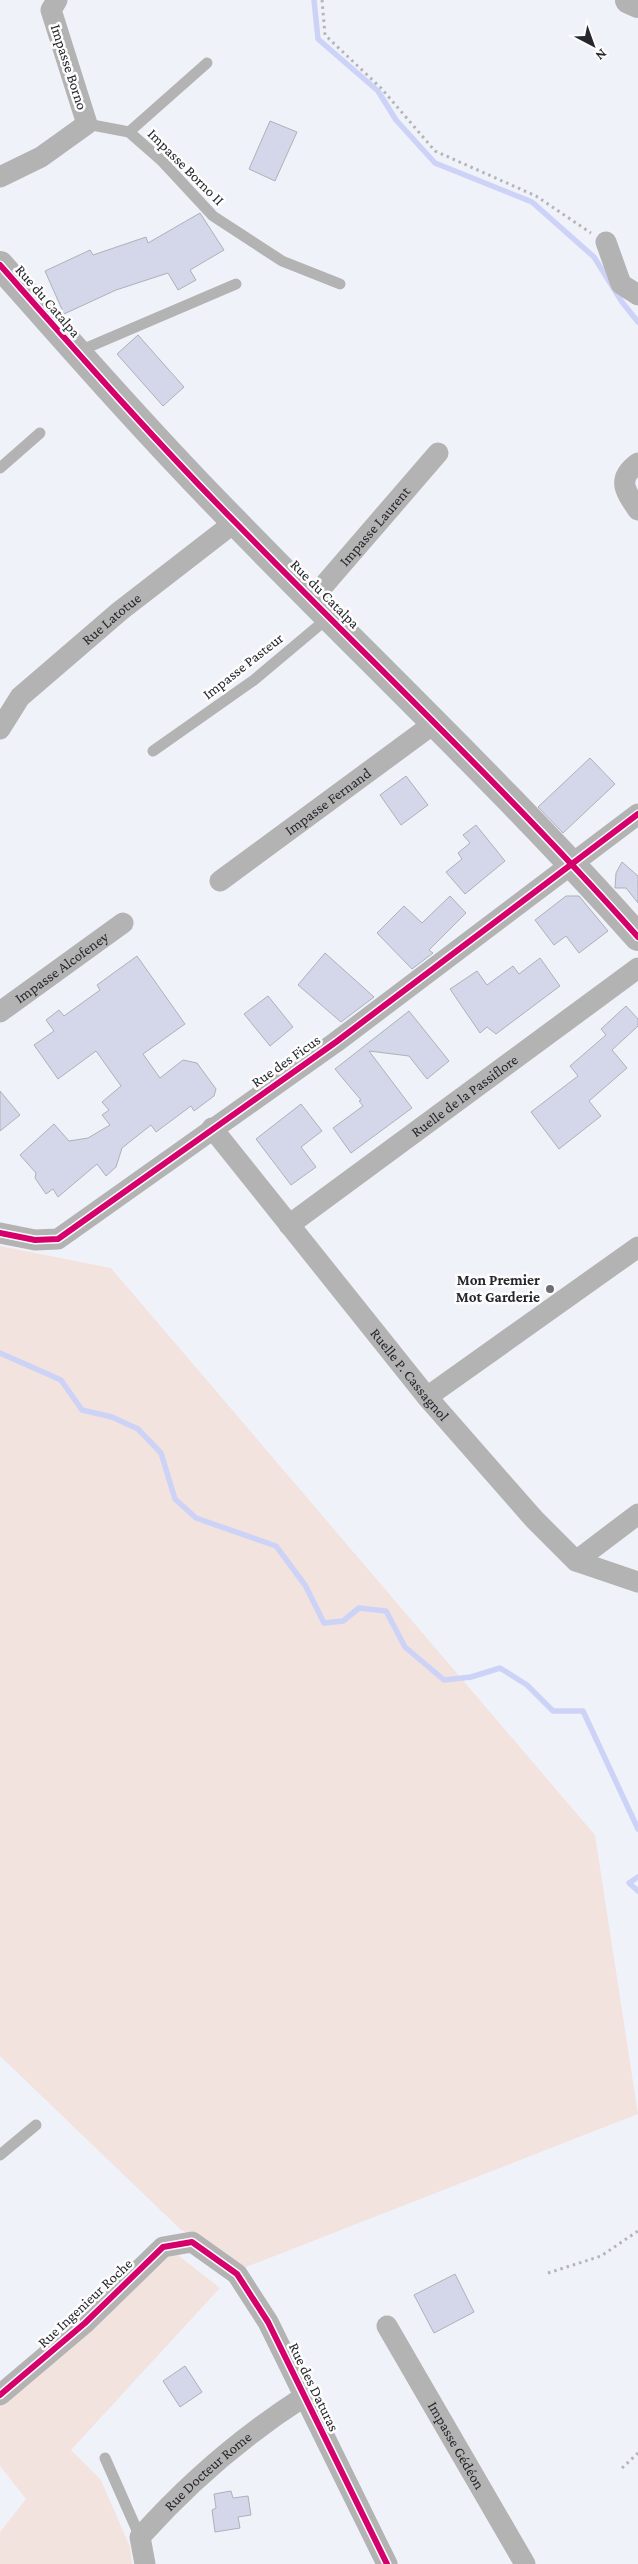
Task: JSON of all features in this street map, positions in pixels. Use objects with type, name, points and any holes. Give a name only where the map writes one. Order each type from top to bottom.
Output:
[{"type":"street","name":"Impasse Borno","points":[[0,177],[41,157],[87,124],[51,10],[57,0]]},
{"type":"street","points":[[630,0],[638,4]]},
{"type":"street","points":[[606,242],[621,284],[638,294]]},
{"type":"street","name":"Rue du Catalpa","points":[[0,265],[77,352],[235,522],[436,722],[572,862],[638,938]]},
{"type":"street","name":"Impasse Laurent","points":[[321,608],[438,453]]},
{"type":"street","points":[[638,463],[628,470],[624,480],[627,493],[638,510]]},
{"type":"street","name":"Rue Latotue","points":[[0,729],[20,696],[120,610],[235,522]]},
{"type":"street","name":"Impasse Fernand","points":[[220,880],[436,722]]},
{"type":"street","name":"Rue des Ficus","points":[[0,1233],[35,1240],[58,1239],[212,1128],[336,1042],[638,814]]},
{"type":"street","name":"Impasse Alcofeney","points":[[0,1012],[123,923]]},
{"type":"street","name":"Ruelle de la Passiflore","points":[[290,1225],[638,968]]},
{"type":"street","name":"Ruelle P. Cassagnol","points":[[212,1128],[427,1397],[534,1519],[576,1561],[638,1582]]},
{"type":"street","points":[[427,1397],[638,1247]]},
{"type":"street","points":[[576,1561],[638,1514]]},
{"type":"street","name":"Rue Ingenieur Roche","points":[[0,2395],[84,2322],[163,2247],[192,2242]]},
{"type":"street","name":"Rue des Daturas","points":[[192,2242],[237,2274],[268,2322],[387,2564]]},
{"type":"street","name":"Impasse Gédéon","points":[[387,2326],[525,2564]]},
{"type":"street","name":"Rue Docteur Rome","points":[[140,2537],[164,2510],[210,2466],[268,2420],[305,2396]]},
{"type":"street","points":[[140,2537],[145,2564]]},
{"type":"lane","points":[[129,132],[207,63]]},
{"type":"lane","name":"Impasse Borno II","points":[[87,124],[129,132],[161,160],[213,216],[282,261],[340,284]]},
{"type":"lane","points":[[77,352],[236,284]]},
{"type":"lane","points":[[0,468],[40,433]]},
{"type":"lane","name":"Impasse Pasteur","points":[[154,751],[254,680],[321,608]]},
{"type":"lane","points":[[0,2155],[36,2126]]},
{"type":"lane","points":[[105,2458],[140,2537]]},
{"type":"path","points":[[322,0],[325,35],[381,88],[435,151],[536,196],[606,242]]},
{"type":"path","points":[[548,2272],[601,2256],[638,2231]]},
{"type":"path","points":[[622,2468],[638,2453]]},
{"type":"shaded area","points":[[0,1246],[111,1268],[595,1835],[638,2114],[246,2267],[180,2229],[0,2056]]},
{"type":"shaded area","points":[[170,2249],[220,2288],[71,2450],[101,2480],[130,2547],[132,2564],[0,2564],[0,2532],[26,2499],[0,2466],[0,2405]]},
{"type":"building","points":[[270,121],[297,132],[275,181],[249,169]]},
{"type":"building","points":[[200,213],[224,250],[190,270],[196,280],[178,290],[168,273],[116,290],[64,314],[45,271],[90,250],[93,255],[146,237],[148,243]]},
{"type":"building","points":[[138,335],[184,387],[163,406],[117,354]]},
{"type":"building","points":[[590,758],[615,784],[563,833],[538,807]]},
{"type":"building","points":[[406,776],[428,805],[401,825],[380,795]]},
{"type":"building","points":[[476,825],[505,861],[465,894],[446,872],[462,859],[458,853],[470,843],[463,835]]},
{"type":"building","points":[[622,862],[638,876],[638,903],[626,888],[615,888],[616,873]]},
{"type":"building","points":[[450,896],[466,913],[429,950],[433,953],[412,969],[377,933],[404,906],[422,923]]},
{"type":"building","points":[[566,896],[579,896],[608,931],[579,953],[566,936],[554,945],[535,920]]},
{"type":"building","points":[[325,953],[374,997],[341,1022],[298,985]]},
{"type":"building","points":[[137,956],[185,1024],[143,1054],[160,1078],[183,1060],[197,1063],[216,1089],[214,1096],[194,1111],[191,1106],[156,1132],[151,1125],[122,1148],[116,1167],[106,1176],[97,1164],[58,1197],[53,1189],[46,1194],[35,1178],[36,1173],[20,1155],[54,1124],[69,1141],[88,1138],[110,1125],[102,1115],[109,1110],[102,1102],[121,1086],[96,1051],[58,1079],[34,1045],[54,1031],[46,1020],[59,1010],[64,1016],[100,990],[97,985]]},
{"type":"building","points":[[540,958],[560,986],[496,1034],[487,1027],[480,1033],[450,989],[477,971],[487,985],[513,966],[519,974]]},
{"type":"building","points":[[268,996],[293,1027],[270,1046],[244,1014]]},
{"type":"building","points":[[626,1006],[638,1019],[638,1026],[612,1050],[627,1068],[589,1101],[601,1116],[559,1149],[531,1112],[578,1076],[570,1066],[606,1035],[601,1029]]},
{"type":"building","points":[[409,1011],[449,1061],[427,1079],[409,1056],[369,1051],[412,1108],[351,1153],[333,1128],[363,1106],[359,1101],[361,1100],[335,1069]]},
{"type":"building","points":[[0,1091],[20,1115],[0,1131]]},
{"type":"building","points":[[301,1104],[322,1131],[301,1147],[316,1167],[291,1185],[256,1139]]},
{"type":"building","points":[[455,2274],[474,2312],[434,2333],[414,2295]]},
{"type":"building","points":[[185,2366],[202,2392],[180,2407],[163,2381]]},
{"type":"building","points":[[231,2491],[233,2498],[248,2496],[251,2515],[238,2517],[240,2528],[215,2532],[212,2510],[216,2508],[214,2494]]},
{"type":"waterway","points":[[314,0],[318,39],[378,91],[396,120],[435,163],[532,202],[594,257],[622,302],[638,322]]},
{"type":"waterway","points":[[0,1353],[61,1380],[82,1410],[112,1417],[138,1429],[161,1453],[175,1499],[196,1518],[276,1546],[305,1585],[324,1623],[343,1621],[359,1608],[386,1611],[405,1647],[444,1680],[471,1677],[500,1668],[527,1685],[553,1711],[583,1711],[638,1829]]},
{"type":"waterway","points":[[638,1877],[629,1883],[638,1891]]},
{"type":"cycle path","points":[[0,265],[116,396],[205,492],[490,779],[638,937]]},
{"type":"cycle path","points":[[0,1233],[35,1240],[58,1239],[336,1042],[638,814]]},
{"type":"cycle path","points":[[0,2395],[85,2323],[163,2247],[192,2242],[237,2274],[268,2322],[387,2564]]},
{"type":"place","name":"Mon Premier Mot Garderie","points":[[550,1289]]}]
